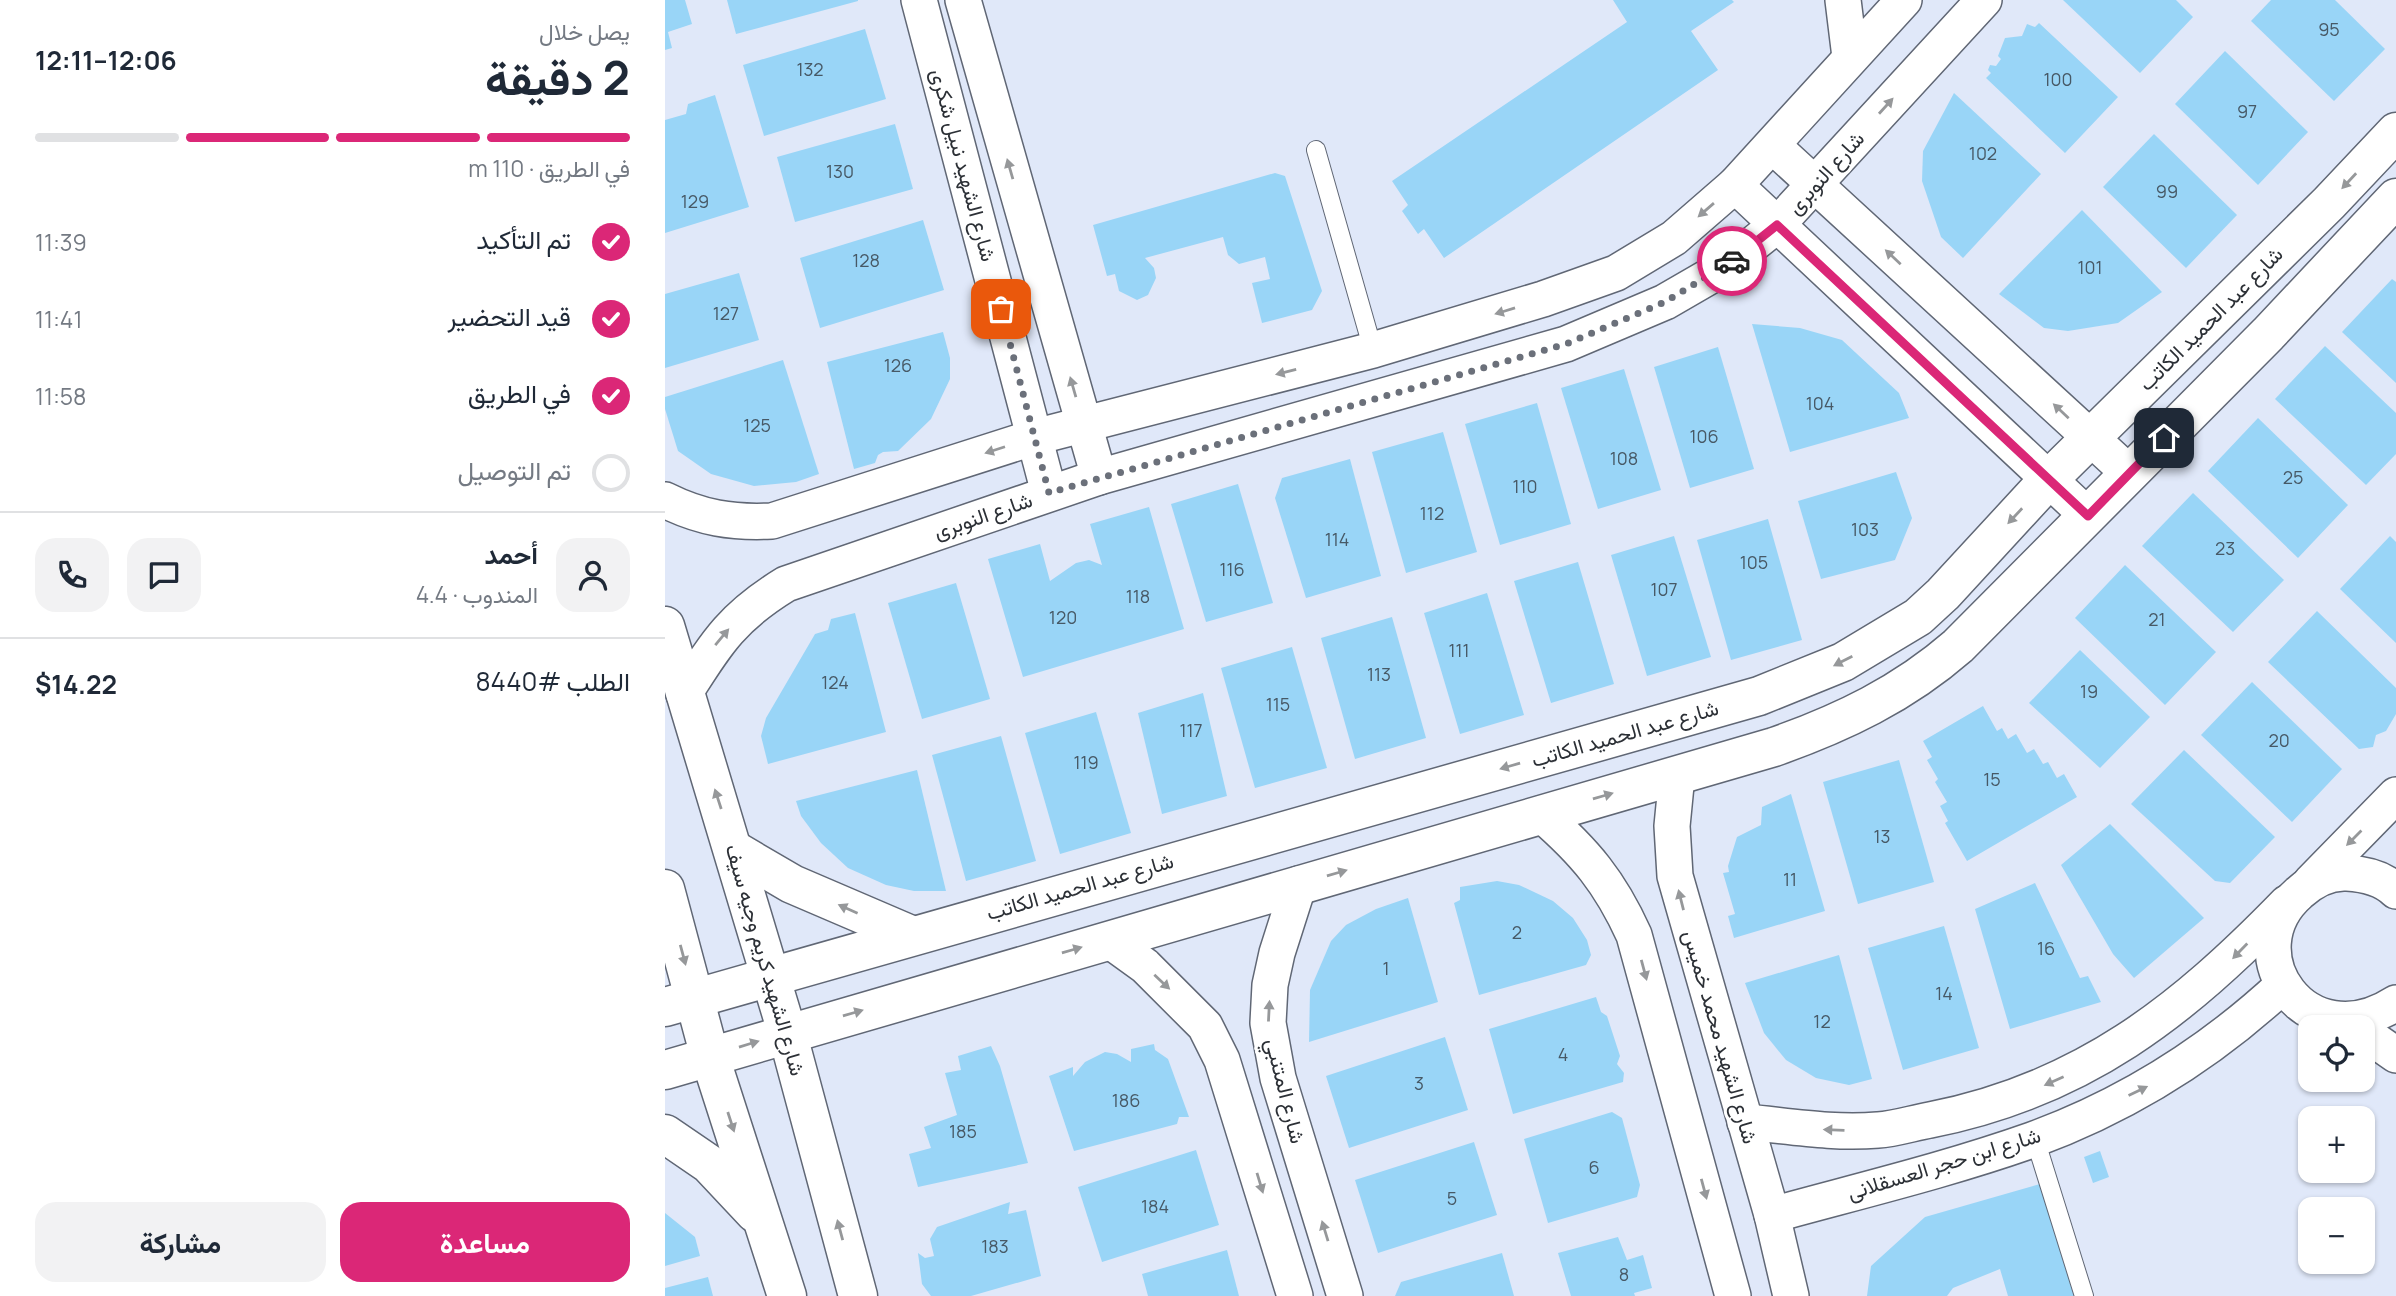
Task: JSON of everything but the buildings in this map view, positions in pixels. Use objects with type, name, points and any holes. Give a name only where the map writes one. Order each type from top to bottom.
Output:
[{"type":"street","name":"شارع الشهيد نبيل شكرى","points":[[919,0],[1049,493]]},
{"type":"street","name":"شارع الشهيد نبيل شكرى","points":[[963,0],[1099,477]]},
{"type":"street","points":[[1843,0],[1850,57]]},
{"type":"street","points":[[665,500],[701,516],[736,523],[772,521],[1035,437],[1373,350],[1543,299],[1616,273],[1674,238],[1735,185],[1904,0]]},
{"type":"street","name":"شارع النوبرى","points":[[684,694],[718,640],[750,606],[786,584],[1099,477],[1566,344],[1665,302],[1721,269],[1777,225],[1817,186],[1984,0]]},
{"type":"street","name":"شارع عبد الحميد الكاتب","points":[[680,1002],[1759,696],[1843,662],[1918,617],[1943,594],[2049,479],[2329,203],[2396,132]]},
{"type":"street","points":[[1773,146],[2129,473]]},
{"type":"street","points":[[1735,185],[2088,516]]},
{"type":"street","points":[[665,1070],[787,1032],[1774,747],[1855,716],[1925,675],[2088,516],[2268,334],[2396,198]]},
{"type":"street","name":"شارع الشهيد كريم وجيه سيف","points":[[665,626],[787,1032],[858,1296]]},
{"type":"street","name":"شارع الشهيد محمد خميس","points":[[1677,775],[1672,825],[1675,876],[1772,1215],[1791,1296]]},
{"type":"street","name":"شارع ابن حجر العسقلانى","points":[[1745,1122],[1832,1130],[1879,1130],[1954,1115],[2017,1097],[2090,1065],[2168,1014],[2226,966],[2396,795]]},
{"type":"street","points":[[1541,814],[1599,869],[1619,901],[1634,935],[1733,1296]]},
{"type":"street","points":[[734,850],[792,884],[911,935]]},
{"type":"street","points":[[2318,1015],[2299,1004],[2283,985],[2274,958],[2275,929],[2299,892],[2338,873],[2367,875],[2396,891]]},
{"type":"street","name":"شارع المتنبي","points":[[1299,884],[1277,953],[1270,985],[1268,1023],[1278,1078],[1345,1296]]},
{"type":"street","points":[[665,889],[680,1002],[710,1056],[787,1296]]},
{"type":"street","points":[[1109,940],[1145,966],[1205,1026],[1222,1060],[1295,1296]]},
{"type":"street","name":"شارع ابن حجر العسقلانى","points":[[1772,1215],[2035,1139],[2151,1085],[2246,1020],[2283,985]]},
{"type":"street","points":[[2375,1016],[2396,1003]]},
{"type":"street","points":[[2375,1041],[2396,1055]]},
{"type":"street","points":[[665,1134],[709,1164],[763,1222]]},
{"type":"lane","points":[[1316,150],[1373,350]]},
{"type":"lane","points":[[2035,1139],[2084,1296]]},
{"type":"way so far","points":[[1001,309],[1049,493],[1566,344],[1665,302],[1732,261]]},
{"type":"route","points":[[1732,261],[1777,225],[2088,516],[2164,438]]}]
